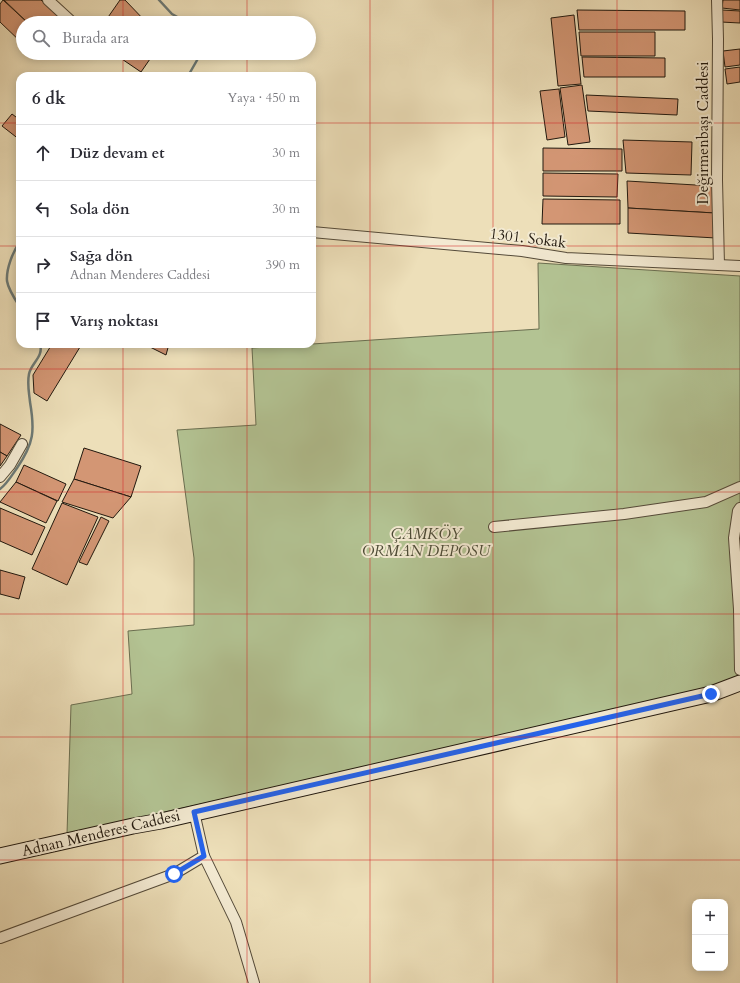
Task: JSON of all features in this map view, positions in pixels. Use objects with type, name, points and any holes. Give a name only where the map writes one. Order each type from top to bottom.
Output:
[{"type":"street","points":[[48,0],[65,16]]},
{"type":"street","name":"Değirmenbaşı Caddesi","points":[[718,0],[717,180],[720,265]]},
{"type":"street","name":"1301. Sokak","points":[[316,232],[522,251],[566,258],[740,266]]},
{"type":"street","points":[[0,477],[10,465],[22,444]]},
{"type":"street","points":[[494,527],[624,514],[706,502],[740,487]]},
{"type":"street","points":[[740,508],[738,511],[734,538],[739,609],[740,670]]},
{"type":"street","name":"Adnan Menderes Caddesi","points":[[0,856],[161,821],[194,812],[711,694],[740,683]]},
{"type":"street","points":[[194,812],[204,856],[236,922],[254,983]]},
{"type":"street","points":[[0,938],[174,874],[204,856]]},
{"type":"green space","name":"ÇAMKÖY ORMAN DEPOSU","points":[[538,263],[740,276],[740,683],[67,834],[71,705],[132,694],[128,631],[194,625],[194,558],[177,430],[256,425],[252,348],[316,348],[316,344],[539,329]]},
{"type":"building","points":[[3,0],[20,16],[16,16],[16,37],[0,22],[0,4]]},
{"type":"building","points":[[4,0],[41,0],[58,16],[21,16]]},
{"type":"building","points":[[120,0],[125,0],[140,16],[109,16]]},
{"type":"building","points":[[723,0],[740,0],[740,10],[722,8]]},
{"type":"building","points":[[577,10],[685,11],[685,30],[579,30]]},
{"type":"building","points":[[722,10],[740,11],[740,23],[721,22]]},
{"type":"building","points":[[574,15],[581,84],[558,86],[551,18]]},
{"type":"building","points":[[579,32],[655,32],[655,56],[581,56]]},
{"type":"building","points":[[740,49],[740,65],[725,67],[723,51]]},
{"type":"building","points":[[582,57],[665,58],[665,77],[584,77]]},
{"type":"building","points":[[123,60],[149,60],[141,72]]},
{"type":"building","points":[[740,67],[740,82],[727,84],[725,69]]},
{"type":"building","points":[[582,85],[590,142],[568,145],[560,88]]},
{"type":"building","points":[[559,89],[565,137],[547,140],[540,91]]},
{"type":"building","points":[[586,95],[678,99],[677,115],[588,111]]},
{"type":"building","points":[[12,114],[16,117],[16,137],[2,126]]},
{"type":"building","points":[[623,140],[692,142],[691,175],[626,173]]},
{"type":"building","points":[[543,148],[622,149],[622,171],[543,171]]},
{"type":"building","points":[[543,173],[618,174],[617,197],[543,196]]},
{"type":"building","points":[[627,181],[713,186],[715,213],[628,208]]},
{"type":"building","points":[[543,199],[620,200],[620,224],[542,224]]},
{"type":"building","points":[[628,208],[715,213],[716,238],[628,233]]},
{"type":"building","points":[[50,348],[79,348],[47,401],[34,393],[33,375]]},
{"type":"building","points":[[152,348],[168,348],[166,355]]},
{"type":"building","points":[[0,424],[21,435],[7,456],[0,452]]},
{"type":"building","points":[[84,448],[141,466],[131,497],[74,479]]},
{"type":"building","points":[[0,452],[7,456],[0,466]]},
{"type":"building","points":[[24,465],[66,484],[58,501],[16,482]]},
{"type":"building","points":[[74,479],[131,497],[113,518],[62,502]]},
{"type":"building","points":[[16,482],[57,501],[46,523],[0,502]]},
{"type":"building","points":[[62,503],[98,517],[67,585],[32,569]]},
{"type":"building","points":[[0,508],[45,527],[32,555],[0,541]]},
{"type":"building","points":[[101,517],[109,521],[87,565],[79,562]]},
{"type":"building","points":[[0,570],[25,577],[19,599],[0,594]]},
{"type":"waterway","points":[[159,0],[176,16]]},
{"type":"waterway","points":[[190,72],[197,60]]},
{"type":"waterway","points":[[16,248],[10,260],[7,276],[9,287],[16,301]]},
{"type":"waterway","points":[[0,489],[17,468],[30,444],[33,429],[28,378],[30,370],[39,356],[41,348]]},
{"type":"route","points":[[174,874],[204,856],[194,812],[711,694]]}]
